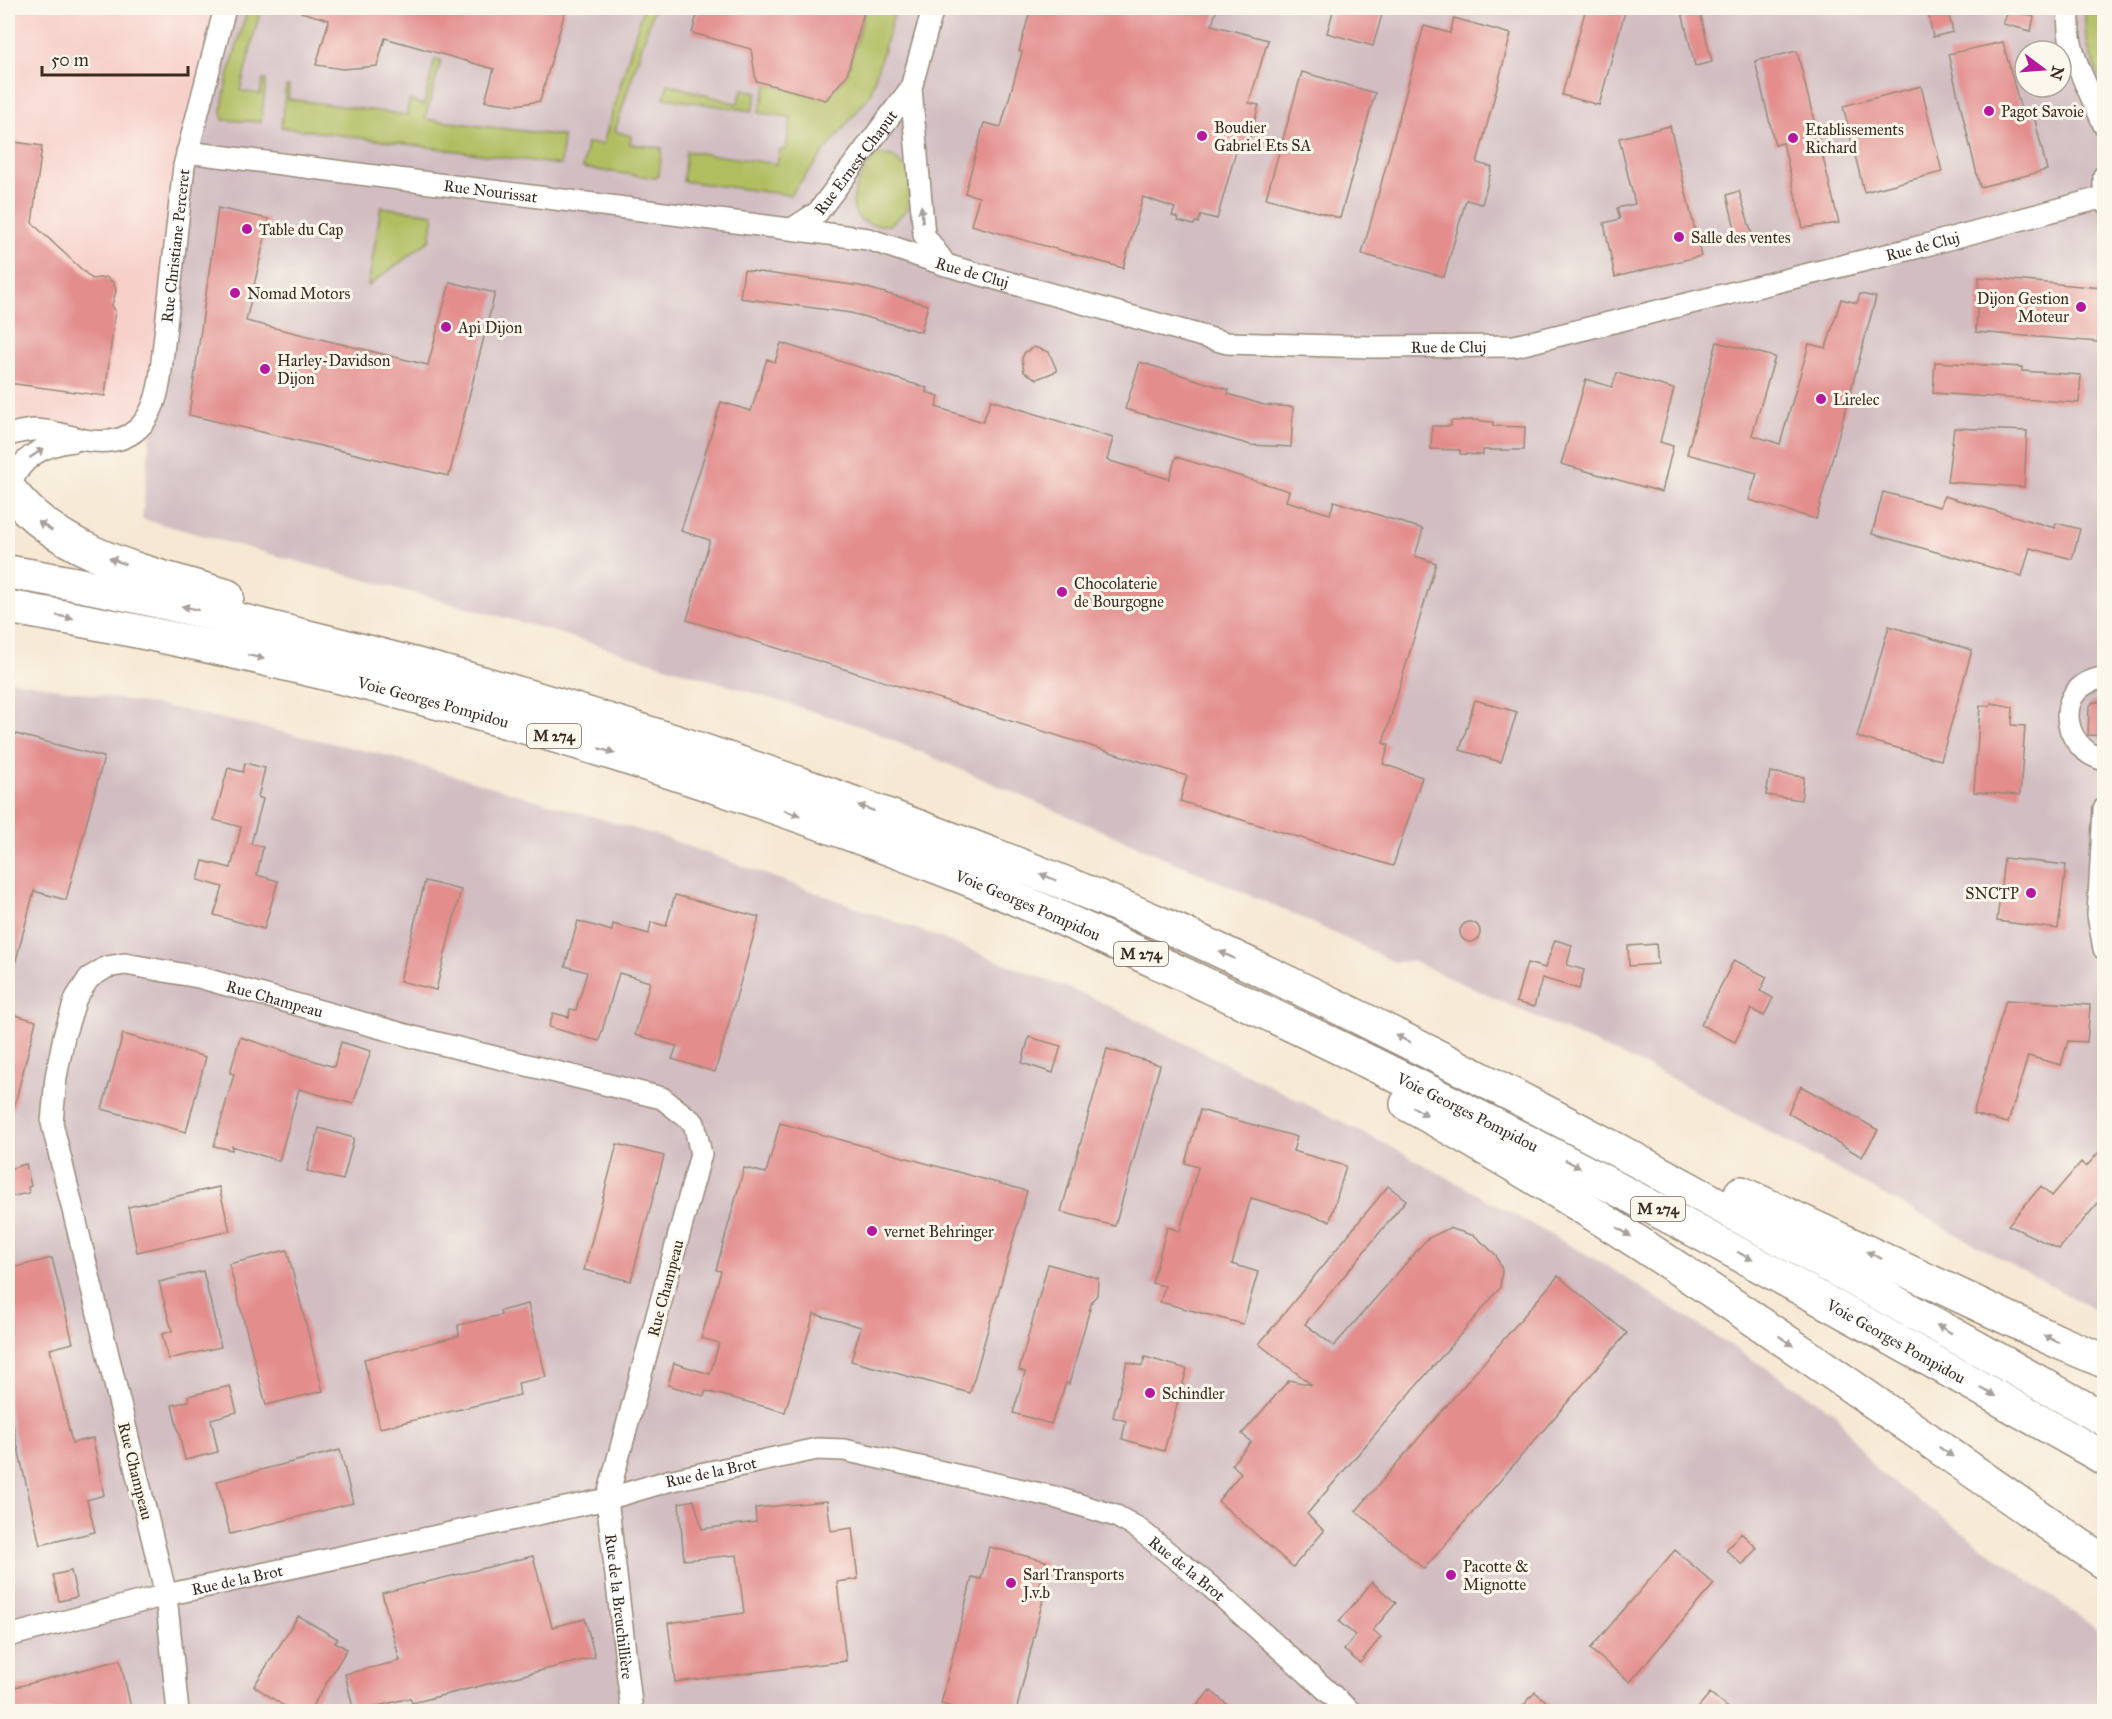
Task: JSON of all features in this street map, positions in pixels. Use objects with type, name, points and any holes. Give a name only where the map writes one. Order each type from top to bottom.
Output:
[{"type":"highway","points":[[13,494],[35,519],[58,534],[116,561],[245,601],[451,673]]},
{"type":"highway","name":"Voie Georges Pompidou","points":[[8,572],[86,585],[230,617],[451,673],[625,724],[747,764],[1028,869],[1161,924],[1456,1065],[1720,1204],[2104,1419]]},
{"type":"highway","name":"Voie Georges Pompidou","points":[[8,607],[235,652],[359,682],[590,745],[724,788],[955,874],[1082,927],[1200,981],[1357,1055],[1544,1149],[1799,1285],[2104,1458]]},
{"type":"highway","points":[[1200,981],[1251,1020],[1440,1122],[1670,1261],[2104,1562]]},
{"type":"highway","points":[[1456,1065],[1557,1103],[1738,1192],[2104,1361]]},
{"type":"street","name":"Rue Christiane Perceret","points":[[87,440],[112,441],[123,438],[142,426],[153,408],[160,379],[187,152],[225,8]]},
{"type":"street","name":"Rue Ernest Chaput","points":[[933,8],[911,88],[924,235],[946,265]]},
{"type":"street","points":[[2070,8],[2069,33],[2074,54],[2104,125]]},
{"type":"street","name":"Rue Ernest Chaput","points":[[793,228],[818,212],[911,88]]},
{"type":"street","name":"Rue Nourissat","points":[[187,152],[793,228]]},
{"type":"street","points":[[2104,176],[2104,199]]},
{"type":"street","name":"Rue de Cluj","points":[[793,228],[868,239],[946,265],[1227,343],[1372,347],[1515,346],[2104,199]]},
{"type":"street","points":[[8,435],[37,430],[87,440]]},
{"type":"street","points":[[13,494],[11,484],[23,462],[57,443],[87,440]]},
{"type":"street","points":[[2104,678],[2088,683],[2078,691],[2068,714],[2068,727],[2081,749],[2092,757],[2104,760]]},
{"type":"street","points":[[2104,809],[2098,915],[2104,949]]},
{"type":"street","name":"Rue Champeau","points":[[178,1712],[166,1595],[52,1123],[56,1077],[63,1036],[75,998],[88,978],[107,967],[125,964],[198,977],[417,1038],[662,1098],[694,1123],[701,1154],[607,1499]]},
{"type":"street","name":"Rue de la Brot","points":[[8,1636],[166,1595],[607,1499],[668,1481],[817,1449],[871,1455],[1095,1508],[1136,1527],[1211,1587],[1351,1712]]},
{"type":"street","name":"Rue de la Breuchillière","points":[[607,1499],[632,1712]]},
{"type":"shaded area","points":[[8,8],[228,8],[153,408],[112,441],[8,437]]},
{"type":"shaded area","points":[[227,8],[2104,8],[2104,1315],[1667,1076],[1412,961],[1394,962],[1296,915],[860,726],[545,629],[142,519],[153,408],[187,152]]},
{"type":"shaded area","points":[[8,680],[184,710],[381,754],[663,837],[935,936],[1093,998],[1193,1047],[1397,1150],[1604,1264],[1834,1412],[1876,1470],[2098,1630],[2104,1656],[2104,1711],[8,1711]]},
{"type":"green space","points":[[248,8],[261,8],[240,91],[260,94],[263,80],[266,80],[261,122],[223,120],[222,111],[227,83]]},
{"type":"green space","points":[[643,8],[654,8],[615,131],[631,136],[630,144],[662,148],[659,174],[656,178],[583,168],[587,143],[603,144]]},
{"type":"green space","points":[[866,8],[896,8],[870,95],[790,195],[683,181],[686,151],[777,164],[780,150],[786,150],[791,117],[759,113],[767,84],[826,100],[847,75]]},
{"type":"green space","points":[[2086,8],[2104,8],[2104,90],[2087,40]]},
{"type":"green space","points":[[435,59],[441,60],[425,119],[563,136],[561,165],[281,127],[286,86],[289,86],[288,99],[407,115],[409,100],[424,105]]},
{"type":"green space","points":[[668,84],[737,104],[743,89],[757,93],[752,111],[664,98]]},
{"type":"green space","points":[[878,154],[892,156],[909,170],[908,209],[890,225],[872,224],[861,220],[855,212],[853,201],[861,177]]},
{"type":"green space","points":[[381,207],[434,214],[430,240],[368,286]]},
{"type":"building","points":[[302,8],[566,8],[540,101],[516,105],[485,101],[494,69],[385,38],[377,66],[343,69],[316,65],[329,20],[301,12]]},
{"type":"building","points":[[699,8],[865,8],[847,75],[826,100],[756,81],[751,49],[692,33]]},
{"type":"building","name":"Boudier Gabriel Ets SA","points":[[1031,8],[1217,8],[1212,25],[1268,40],[1249,103],[1259,105],[1247,147],[1238,144],[1217,219],[1201,215],[1198,223],[1195,222],[1194,225],[1178,221],[1179,218],[1172,216],[1175,208],[1143,197],[1123,268],[971,225],[979,197],[965,193],[984,123],[1001,127],[1022,52],[1019,51]]},
{"type":"building","points":[[1334,8],[1384,8],[1373,46],[1327,33]]},
{"type":"building","points":[[1586,8],[1626,8],[1599,105],[1562,95]]},
{"type":"building","points":[[1681,8],[1699,8],[1712,62],[1695,66]]},
{"type":"building","points":[[1927,8],[1947,8],[1953,32],[1933,37]]},
{"type":"building","points":[[2009,9],[2034,17],[2031,31],[2003,24]]},
{"type":"building","points":[[1454,18],[1511,34],[1477,163],[1492,167],[1482,204],[1466,200],[1444,277],[1362,254],[1424,26],[1450,33]]},
{"type":"building","points":[[2003,42],[2013,80],[2013,99],[2018,99],[2023,118],[2034,116],[2047,170],[1980,187],[1948,54]]},
{"type":"building","name":"Etablissements Richard","points":[[1797,51],[1839,223],[1803,228],[1783,143],[1775,145],[1755,61]]},
{"type":"building","points":[[1302,72],[1375,93],[1340,218],[1266,198]]},
{"type":"building","points":[[1921,86],[1942,172],[1864,192],[1843,106]]},
{"type":"building","points":[[1670,126],[1701,256],[1615,277],[1604,223],[1620,219],[1617,208],[1635,204],[1619,138]]},
{"type":"building","points":[[8,141],[42,146],[32,223],[92,279],[106,277],[114,283],[116,291],[112,305],[115,311],[105,396],[8,383]]},
{"type":"building","points":[[1739,191],[1754,241],[1739,245],[1727,195]]},
{"type":"building","points":[[218,208],[269,219],[246,321],[428,365],[450,282],[495,293],[449,476],[189,415]]},
{"type":"building","points":[[744,270],[860,286],[928,305],[921,332],[851,313],[740,298]]},
{"type":"building","points":[[1979,277],[2102,288],[2098,342],[1976,332]]},
{"type":"building","name":"Lirelec","points":[[1860,294],[1876,297],[1816,519],[1749,500],[1757,473],[1687,454],[1717,342],[1775,357],[1752,435],[1780,444],[1809,344],[1826,348],[1841,299],[1857,303]]},
{"type":"building","name":"Chocolaterie de Bourgogne","points":[[781,343],[927,388],[926,392],[939,396],[936,407],[983,422],[991,400],[1113,438],[1107,460],[1169,479],[1176,457],[1289,491],[1286,501],[1330,514],[1334,501],[1423,529],[1415,556],[1436,563],[1383,743],[1389,745],[1383,764],[1422,777],[1393,866],[1180,801],[1187,776],[687,620],[710,540],[681,531],[721,402],[751,411],[767,359],[775,362]]},
{"type":"building","points":[[1034,347],[1049,352],[1057,371],[1037,379],[1024,372],[1022,358],[1025,352]]},
{"type":"building","points":[[1140,362],[1229,390],[1228,394],[1264,405],[1293,407],[1291,447],[1251,445],[1125,409]]},
{"type":"building","points":[[1935,362],[2022,367],[2022,371],[2081,375],[2079,403],[1933,393]]},
{"type":"building","points":[[1617,373],[1674,389],[1660,442],[1673,446],[1662,492],[1561,464],[1586,379],[1612,387]]},
{"type":"building","points":[[1451,421],[1493,422],[1493,426],[1525,427],[1524,450],[1483,450],[1483,455],[1460,454],[1460,450],[1431,449],[1432,426],[1451,426]]},
{"type":"building","points":[[1954,428],[2027,431],[2024,487],[1947,482]]},
{"type":"building","points":[[1883,492],[1940,507],[1944,496],[2055,528],[2056,523],[2080,529],[2072,559],[2030,548],[2022,576],[1872,534]]},
{"type":"building","points":[[1889,626],[1972,650],[1941,760],[1857,737]]},
{"type":"building","points":[[1475,700],[1517,712],[1501,762],[1460,750]]},
{"type":"building","points":[[2093,702],[2104,702],[2104,736],[2088,735],[2089,707]]},
{"type":"building","points":[[1992,703],[2013,707],[2012,725],[2025,726],[2020,795],[1974,792],[1980,706],[1990,706]]},
{"type":"building","points":[[8,732],[104,757],[66,900],[34,891],[13,972],[8,971]]},
{"type":"building","points":[[245,763],[265,768],[258,797],[263,799],[251,844],[263,847],[257,875],[278,881],[264,929],[214,915],[223,887],[198,880],[203,861],[231,868],[241,827],[214,820],[228,768],[243,772]]},
{"type":"building","points":[[1770,772],[1804,777],[1801,800],[1766,795]]},
{"type":"building","name":"SNCTP","points":[[2004,858],[2066,865],[2058,929],[1997,921]]},
{"type":"building","points":[[425,881],[461,890],[436,990],[400,981]]},
{"type":"building","points":[[675,895],[759,917],[715,1072],[672,1059],[677,1046],[635,1035],[650,982],[619,973],[599,1041],[549,1027],[553,1013],[569,1017],[570,1009],[576,1010],[587,972],[565,966],[578,921],[612,931],[613,924],[649,934],[651,922],[666,926]]},
{"type":"building","points":[[1466,922],[1474,922],[1480,928],[1480,936],[1474,942],[1466,942],[1460,936],[1460,928]]},
{"type":"building","points":[[1555,940],[1572,945],[1567,965],[1584,970],[1579,989],[1542,978],[1534,1007],[1516,1002],[1527,963],[1545,968]]},
{"type":"building","points":[[1656,944],[1658,964],[1629,966],[1628,946]]},
{"type":"building","points":[[1734,960],[1767,977],[1760,991],[1773,998],[1764,1016],[1751,1009],[1735,1042],[1701,1025]]},
{"type":"building","points":[[2006,1000],[2090,1005],[2087,1042],[2068,1041],[2061,1065],[2028,1056],[2008,1123],[1973,1114]]},
{"type":"building","points":[[8,1013],[36,1021],[13,1111],[8,1110]]},
{"type":"building","points":[[123,1034],[206,1057],[186,1132],[102,1109]]},
{"type":"building","points":[[240,1037],[334,1067],[341,1042],[371,1051],[353,1104],[299,1089],[279,1161],[232,1146],[232,1150],[214,1146],[234,1074],[230,1073]]},
{"type":"building","points":[[1029,1037],[1061,1046],[1053,1073],[1022,1063]]},
{"type":"building","points":[[1107,1049],[1160,1065],[1115,1226],[1061,1212]]},
{"type":"building","points":[[1801,1086],[1878,1130],[1862,1157],[1788,1113]]},
{"type":"building","points":[[1200,1110],[1297,1137],[1293,1151],[1346,1166],[1330,1221],[1251,1198],[1232,1264],[1258,1272],[1243,1324],[1160,1302],[1165,1286],[1152,1283],[1167,1227],[1180,1231],[1198,1167],[1185,1163]]},
{"type":"building","name":"vernet Behringer","points":[[780,1123],[1027,1191],[970,1393],[851,1361],[861,1327],[814,1314],[785,1412],[706,1391],[704,1396],[668,1385],[674,1363],[710,1374],[719,1343],[701,1338],[721,1271],[716,1270],[744,1168],[766,1173]]},
{"type":"building","points":[[319,1128],[354,1138],[343,1180],[307,1171]]},
{"type":"building","points":[[617,1144],[664,1156],[631,1281],[584,1270]]},
{"type":"building","points":[[2104,1146],[2104,1196],[2059,1249],[2008,1225],[2041,1186],[2052,1196],[2081,1162],[2086,1167]]},
{"type":"building","points":[[26,1164],[31,1186],[28,1187],[29,1193],[8,1197],[8,1169]]},
{"type":"building","points":[[1388,1186],[1406,1200],[1305,1324],[1334,1346],[1427,1239],[1449,1228],[1475,1236],[1496,1255],[1502,1270],[1500,1288],[1307,1514],[1324,1531],[1293,1567],[1218,1501],[1241,1473],[1232,1464],[1251,1442],[1242,1434],[1289,1380],[1312,1385],[1259,1344]]},
{"type":"building","points":[[219,1187],[230,1231],[137,1252],[128,1207]]},
{"type":"building","points":[[287,1250],[323,1391],[266,1405],[229,1264]]},
{"type":"building","points":[[52,1258],[73,1343],[50,1349],[72,1443],[93,1438],[104,1495],[87,1500],[95,1532],[40,1545],[8,1404],[8,1269]]},
{"type":"building","points":[[1048,1264],[1098,1278],[1097,1295],[1092,1301],[1069,1384],[1066,1383],[1051,1424],[1013,1413],[1025,1372],[1019,1370]]},
{"type":"building","points":[[203,1271],[221,1347],[168,1359],[162,1334],[172,1331],[159,1282]]},
{"type":"building","points":[[1558,1276],[1627,1333],[1424,1569],[1356,1511]]},
{"type":"building","points":[[528,1304],[546,1377],[518,1383],[520,1395],[380,1428],[364,1359],[459,1336],[458,1325],[501,1315],[500,1311]]},
{"type":"building","name":"Schindler","points":[[1145,1357],[1187,1369],[1164,1451],[1122,1439],[1126,1421],[1113,1417],[1127,1362],[1142,1366]]},
{"type":"building","points":[[230,1386],[237,1412],[211,1419],[218,1452],[185,1460],[172,1405],[189,1401],[188,1396]]},
{"type":"building","points":[[340,1450],[353,1503],[230,1534],[217,1481]]},
{"type":"building","points":[[694,1500],[702,1529],[756,1522],[755,1508],[827,1501],[831,1531],[852,1528],[858,1579],[837,1582],[846,1661],[675,1682],[668,1623],[744,1613],[737,1555],[684,1560],[679,1503]]},
{"type":"building","points":[[1741,1533],[1757,1548],[1742,1565],[1726,1550]]},
{"type":"building","points":[[989,1547],[1046,1561],[1038,1593],[1044,1595],[1016,1712],[971,1712],[941,1704],[972,1577],[981,1579]]},
{"type":"building","points":[[1675,1550],[1714,1584],[1630,1682],[1590,1649]]},
{"type":"building","points":[[533,1556],[552,1627],[585,1619],[595,1657],[412,1703],[410,1698],[354,1712],[345,1674],[400,1661],[382,1593]]},
{"type":"building","points":[[71,1571],[77,1597],[59,1601],[53,1575]]},
{"type":"building","points":[[1372,1582],[1396,1603],[1373,1630],[1381,1637],[1360,1663],[1344,1650],[1355,1635],[1339,1622]]},
{"type":"building","points":[[298,1616],[338,1639],[335,1642],[347,1649],[309,1712],[293,1712],[254,1686]]},
{"type":"building","points":[[120,1660],[132,1712],[8,1712],[8,1689]]},
{"type":"building","points":[[1210,1690],[1236,1712],[1192,1712]]},
{"type":"building","points":[[1535,1692],[1559,1712],[1518,1712]]},
{"type":"building","points":[[1710,1693],[1733,1712],[1694,1712]]},
{"type":"place","name":"Pagot Savoie","points":[[1989,111]]},
{"type":"place","name":"Boudier Gabriel Ets SA","points":[[1202,136]]},
{"type":"place","name":"Etablissements Richard","points":[[1793,138]]},
{"type":"place","name":"Table du Cap","points":[[247,229]]},
{"type":"place","name":"Salle des ventes","points":[[1679,237]]},
{"type":"place","name":"Nomad Motors","points":[[235,293]]},
{"type":"place","name":"Dijon Gestion Moteur","points":[[2081,307]]},
{"type":"place","name":"Api Dijon","points":[[446,327]]},
{"type":"place","name":"Harley-Davidson Dijon","points":[[265,369]]},
{"type":"place","name":"Lirelec","points":[[1821,399]]},
{"type":"place","name":"Chocolaterie de Bourgogne","points":[[1062,592]]},
{"type":"place","name":"SNCTP","points":[[2031,893]]},
{"type":"place","name":"vernet Behringer","points":[[872,1231]]},
{"type":"place","name":"Schindler","points":[[1150,1393]]},
{"type":"place","name":"Pacotte & Mignotte","points":[[1451,1575]]},
{"type":"place","name":"Sarl Transports J.v.b","points":[[1011,1583]]}]
